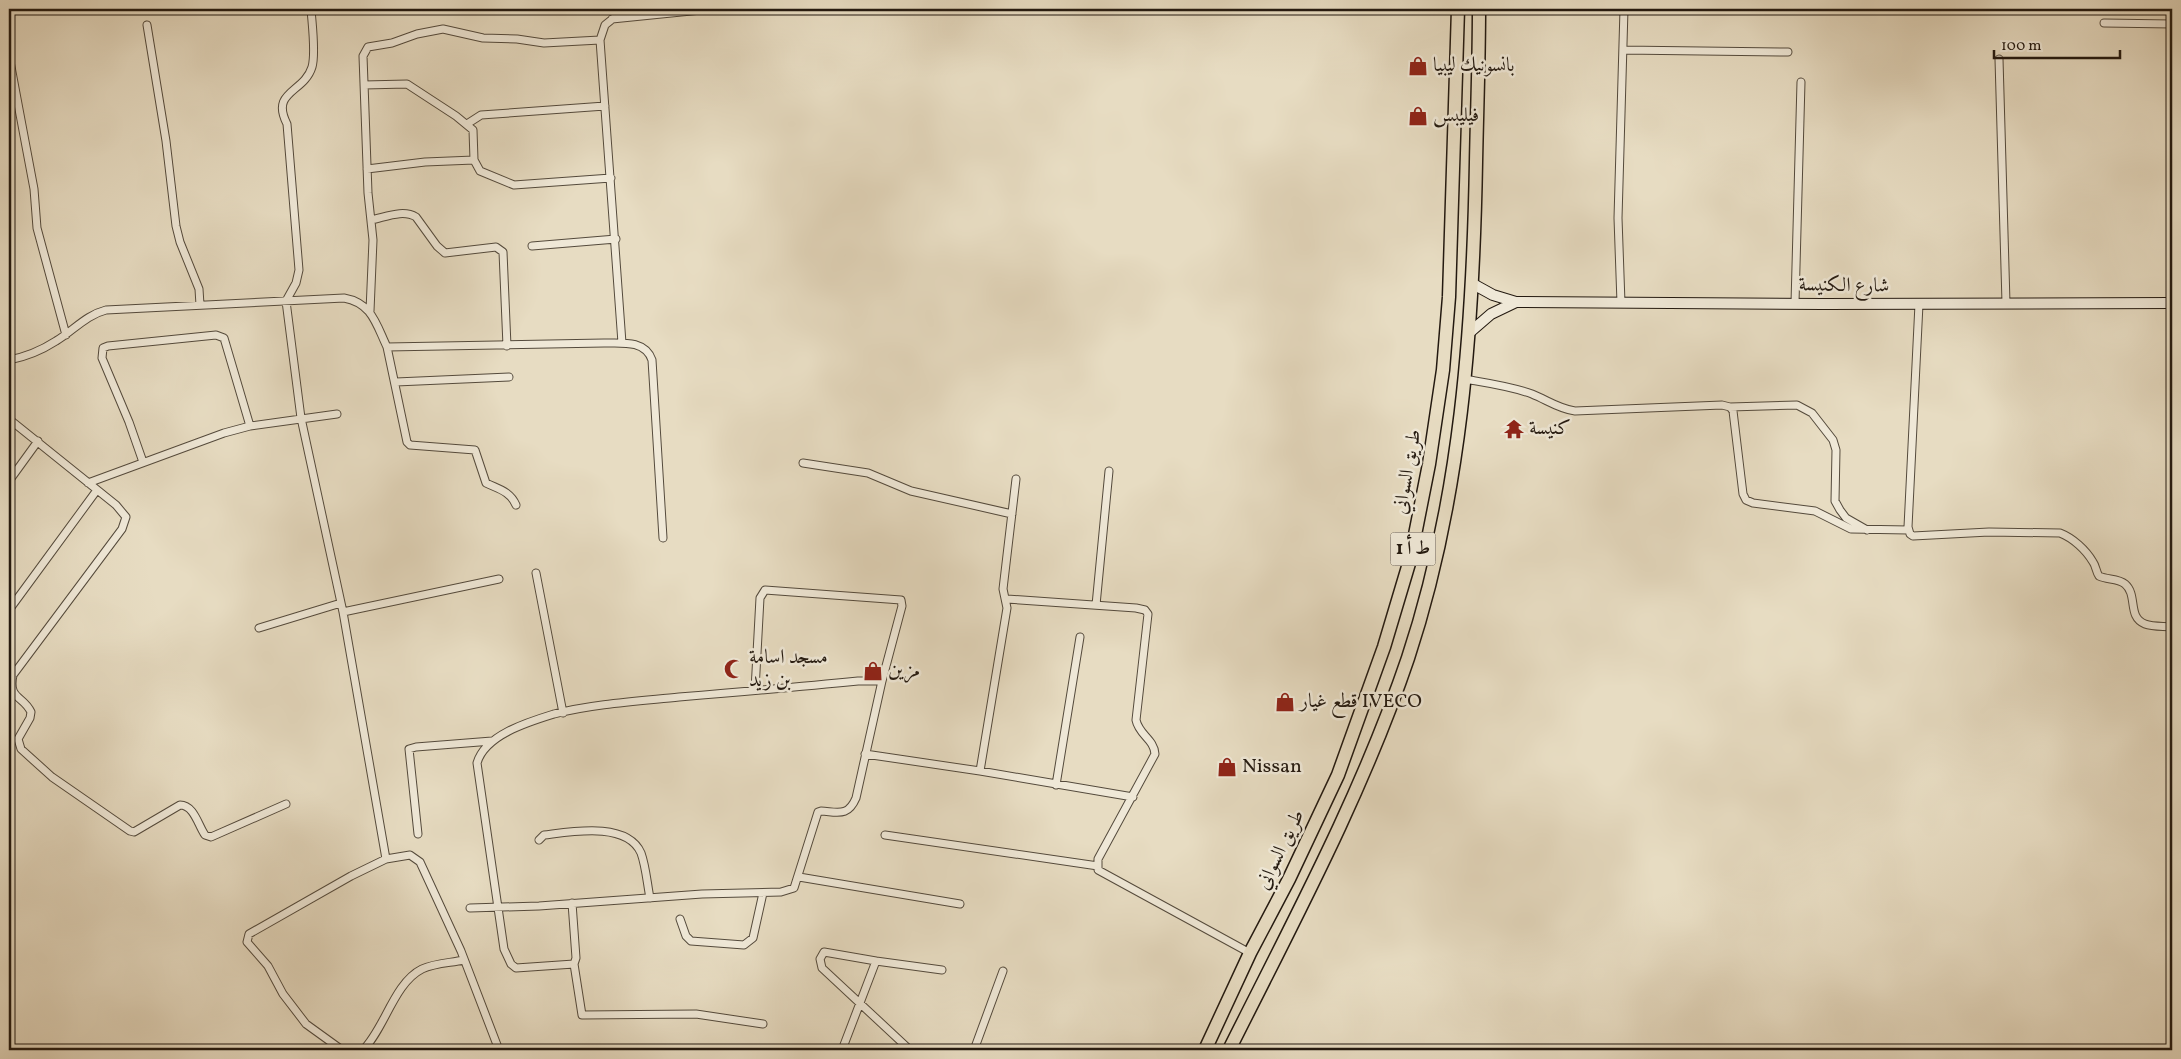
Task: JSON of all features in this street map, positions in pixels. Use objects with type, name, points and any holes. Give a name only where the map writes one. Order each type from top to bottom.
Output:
[{"type":"highway","name":"طريق السواني","points":[[1205,1050],[1250,953],[1289,879],[1338,775],[1384,647],[1410,560],[1429,464],[1443,370],[1450,297],[1458,9]]},
{"type":"highway","name":"طريق السواني","points":[[1229,1050],[1348,807],[1386,719],[1408,655],[1431,573],[1450,489],[1469,333],[1473,284],[1478,9]]},
{"type":"main road","name":"شارع الكنيسة","points":[[1473,284],[1493,295],[1516,302],[2172,303]]},
{"type":"main road","name":"شارع الكنيسة","points":[[1469,333],[1491,314],[1516,302]]},
{"type":"street","points":[[310,9],[312,65],[307,79],[283,100],[281,108],[287,124],[299,270],[296,283],[286,301],[301,418],[343,612],[386,859]]},
{"type":"street","points":[[622,343],[616,239],[600,40],[605,25],[626,9]]},
{"type":"street","points":[[612,19],[712,9]]},
{"type":"street","points":[[1621,303],[1618,218],[1624,9]]},
{"type":"street","points":[[2104,24],[2172,24]]},
{"type":"street","points":[[147,25],[166,141],[176,226],[180,242],[199,288],[200,305]]},
{"type":"street","points":[[370,311],[373,240],[367,169],[363,56],[368,47],[443,29],[483,38],[517,39],[544,43],[600,40]]},
{"type":"street","points":[[1623,50],[1788,52]]},
{"type":"street","points":[[9,56],[34,189],[37,228],[66,335]]},
{"type":"street","points":[[2000,59],[2006,303]]},
{"type":"street","points":[[1795,303],[1801,82]]},
{"type":"street","points":[[364,85],[406,84],[467,124],[473,130],[475,166],[480,171],[514,185],[611,178]]},
{"type":"street","points":[[467,124],[481,115],[605,106]]},
{"type":"street","points":[[367,169],[425,162],[474,160]]},
{"type":"street","points":[[371,220],[405,213],[412,214],[437,246],[445,253],[496,247],[501,249],[503,252],[508,346]]},
{"type":"street","points":[[532,246],[616,239]]},
{"type":"street","points":[[9,360],[34,353],[66,335],[89,317],[106,310],[344,298],[362,303],[370,311],[387,347],[396,382],[407,442],[410,445],[475,450],[486,483],[507,492],[516,505]]},
{"type":"street","points":[[1919,304],[1908,530],[1913,536],[1989,532],[2060,533],[2074,540],[2093,562],[2099,576],[2119,581],[2127,586],[2138,620],[2147,625],[2172,627]]},
{"type":"street","points":[[143,462],[129,422],[104,365],[101,352],[103,348],[216,335],[224,338],[250,426]]},
{"type":"street","points":[[387,347],[622,343],[645,348],[652,360],[663,538]]},
{"type":"street","points":[[396,382],[509,377]]},
{"type":"street","points":[[1464,379],[1508,387],[1532,394],[1564,410],[1575,411],[1722,405],[1730,407],[1797,406],[1812,413],[1834,440],[1836,450],[1835,501],[1846,518],[1868,530]]},
{"type":"street","points":[[1730,407],[1733,411],[1743,494],[1746,500],[1753,503],[1815,511],[1851,529],[1908,530]]},
{"type":"street","points":[[88,483],[224,433],[250,426],[337,414]]},
{"type":"street","points":[[9,419],[124,513],[125,523],[100,560],[13,675],[11,683],[13,693],[31,712],[29,721],[18,740],[18,745],[52,777],[134,832],[180,805],[185,805],[190,808],[205,835],[210,837],[286,804]]},
{"type":"street","points":[[9,481],[38,441]]},
{"type":"street","points":[[803,463],[868,473],[911,491],[1012,514]]},
{"type":"street","points":[[1096,605],[1109,471]]},
{"type":"street","points":[[980,771],[1007,599],[1003,589],[1016,479]]},
{"type":"street","points":[[9,610],[97,490]]},
{"type":"street","points":[[536,573],[563,713]]},
{"type":"street","points":[[343,612],[499,580]]},
{"type":"street","points":[[470,908],[764,892],[794,888],[817,815],[821,810],[844,812],[853,806],[856,798],[882,681],[902,606],[901,600],[765,590],[760,598],[755,690]]},
{"type":"street","points":[[9,597],[15,602]]},
{"type":"street","points":[[1007,599],[1141,609],[1148,614],[1136,720],[1140,731],[1154,745],[1155,754],[1098,858],[1098,866],[1101,872],[1250,953]]},
{"type":"street","points":[[260,628],[341,603]]},
{"type":"street","points":[[1056,785],[1080,637]]},
{"type":"street","points":[[574,964],[519,968],[513,966],[504,949],[496,906],[477,763],[484,749],[492,741],[501,734],[563,713],[652,700],[882,681]]},
{"type":"street","points":[[418,834],[410,749],[492,741]]},
{"type":"street","points":[[866,754],[1133,797]]},
{"type":"street","points":[[539,840],[544,835],[595,830],[621,835],[640,850],[650,898]]},
{"type":"street","points":[[885,835],[1098,866]]},
{"type":"street","points":[[342,1050],[306,1024],[296,1013],[268,966],[247,942],[249,934],[351,876],[386,859],[410,855],[420,862],[464,960],[499,1050]]},
{"type":"street","points":[[799,877],[960,904]]},
{"type":"street","points":[[680,919],[686,936],[691,941],[744,945],[752,938],[764,892]]},
{"type":"street","points":[[572,903],[576,958],[574,964],[582,1014],[696,1014],[763,1024]]},
{"type":"street","points":[[910,1050],[822,968],[820,959],[824,952],[942,970]]},
{"type":"street","points":[[363,1050],[370,1043],[398,994],[414,974],[437,964],[450,964],[464,960]]},
{"type":"street","points":[[842,1050],[876,961]]},
{"type":"street","points":[[974,1050],[1003,971]]},
{"type":"place","name":"بانسونيك ليبيا","points":[[1418,66]]},
{"type":"place","name":"فيليبس","points":[[1418,116]]},
{"type":"place","name":"كنيسة","points":[[1514,429]]},
{"type":"place","name":"مسجد اسامة بن زيد","points":[[734,669]]},
{"type":"place","name":"مزين","points":[[873,671]]},
{"type":"place","name":"قطع غيار IVECO","points":[[1285,702]]},
{"type":"place","name":"Nissan","points":[[1227,767]]}]
